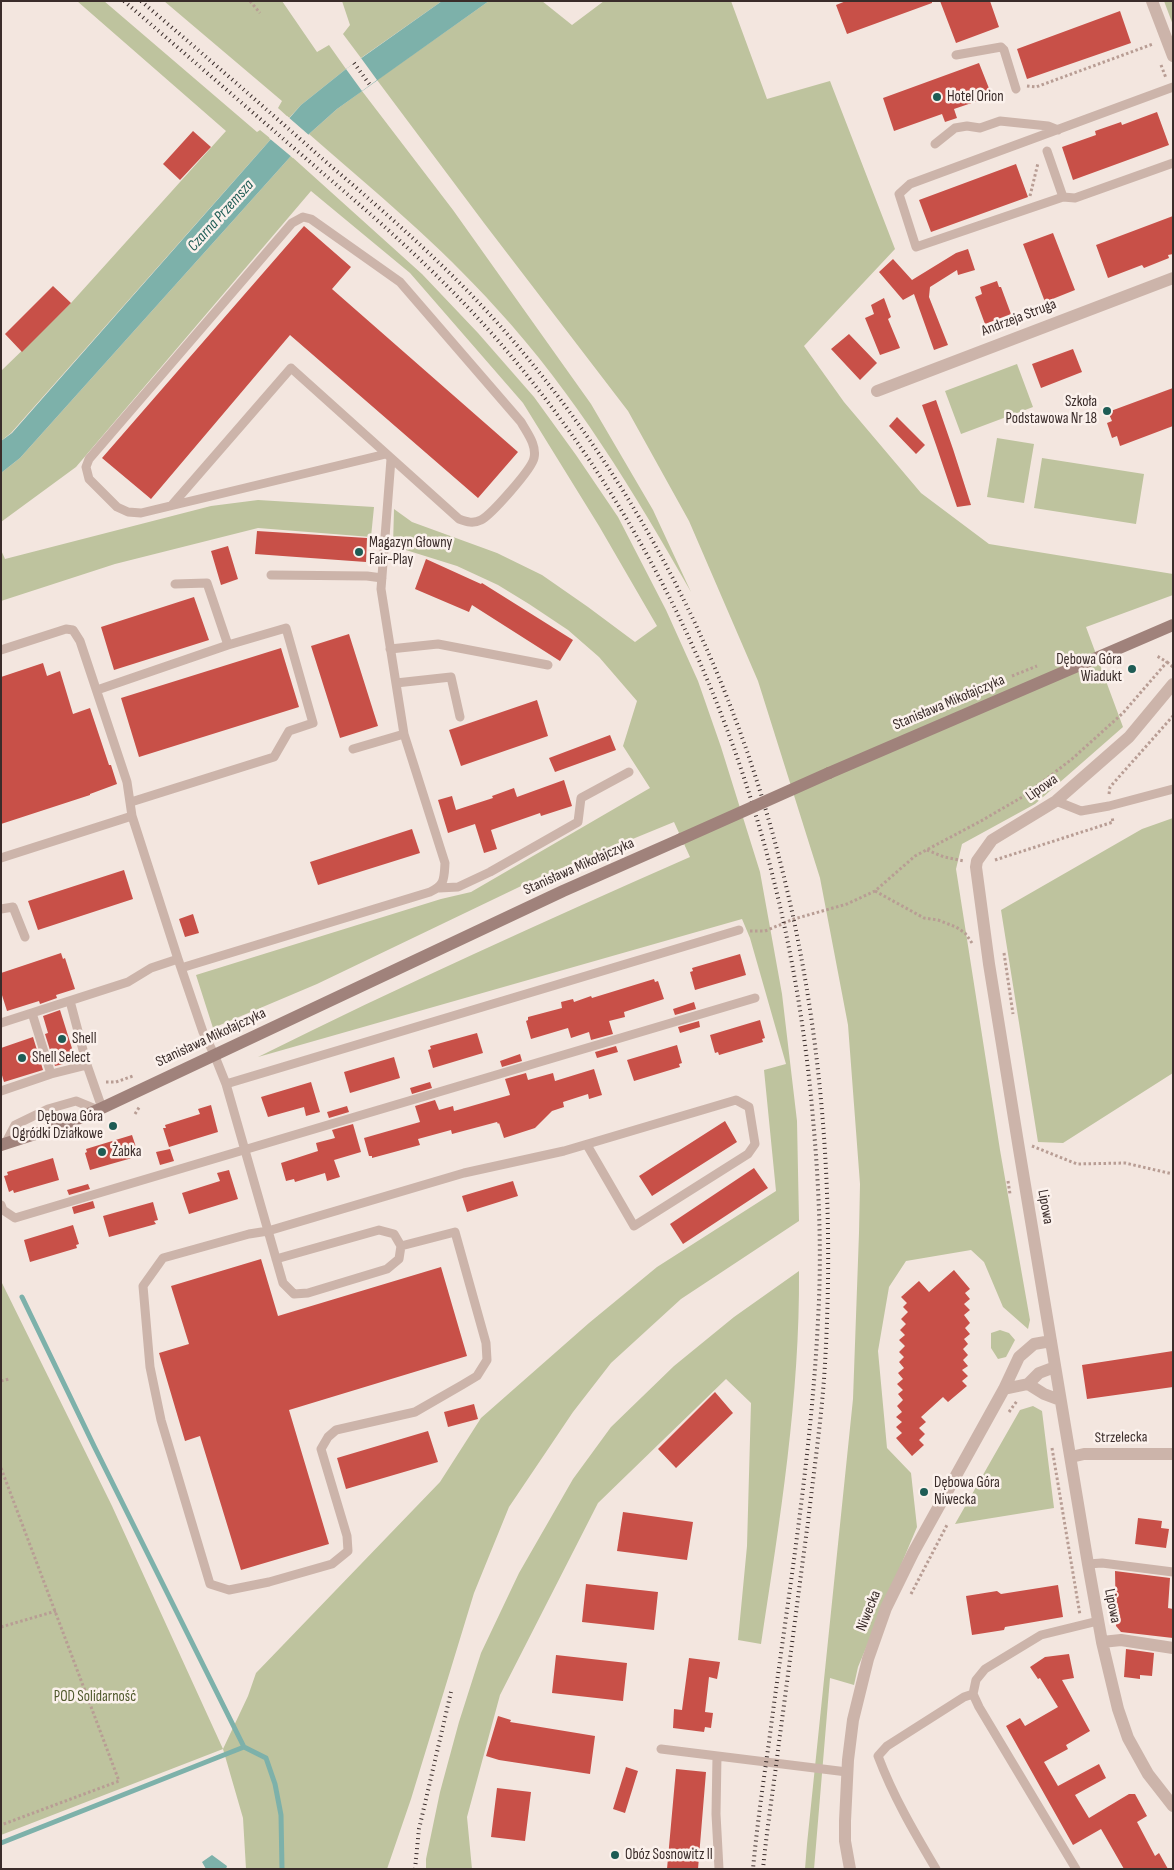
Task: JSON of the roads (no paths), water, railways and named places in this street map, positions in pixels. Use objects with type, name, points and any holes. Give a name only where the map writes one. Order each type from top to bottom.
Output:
[{"type":"street","points":[[1152,1],[1173,56]]},
{"type":"street","name":"Andrzeja Struga","points":[[877,391],[1173,278]]},
{"type":"street","name":"Stanisława Mikołajczyka","points":[[3,1143],[66,1124],[100,1109],[563,890],[1173,625]]},
{"type":"street","name":"Lipowa","points":[[1173,684],[1129,737],[1056,801],[992,840],[977,880],[1060,1400],[1102,1642],[1118,1709],[1128,1738],[1148,1774],[1173,1806]]},
{"type":"street","name":"Niwecka","points":[[850,1869],[845,1841],[847,1772],[853,1720],[868,1659],[886,1608],[941,1501],[1004,1389],[1019,1357],[1034,1344],[1051,1341]]},
{"type":"street","points":[[1004,1389],[1028,1384],[1039,1373],[1055,1367]]},
{"type":"street","points":[[1028,1384],[1044,1394],[1060,1400]]},
{"type":"street","name":"Strzelecka","points":[[1071,1457],[1084,1454],[1173,1454]]},
{"type":"street","points":[[1102,1642],[1121,1640],[1173,1648]]},
{"type":"lane","points":[[956,55],[1001,47],[1004,50],[1016,88]]},
{"type":"lane","points":[[1173,88],[910,184],[899,194],[916,247],[1063,196],[1075,198],[1173,163]]},
{"type":"lane","points":[[935,144],[953,128],[967,126],[980,128],[1000,121],[1048,126],[1058,130]]},
{"type":"lane","points":[[1047,151],[1063,196]]},
{"type":"lane","points":[[172,505],[291,368],[389,456],[459,519],[466,522],[474,522],[488,515],[529,469],[534,458],[534,445],[521,422],[400,282],[329,230],[311,219],[303,217],[292,223],[89,459],[86,467],[89,479],[117,508],[128,512],[141,513],[389,456]]},
{"type":"lane","points":[[389,456],[381,589],[404,734],[445,863],[444,879],[440,888]]},
{"type":"lane","points":[[271,576],[367,576],[382,578]]},
{"type":"lane","points":[[175,584],[207,583],[228,645]]},
{"type":"lane","points":[[97,690],[228,645],[286,628],[313,723],[289,731],[274,757],[130,802]]},
{"type":"lane","points":[[1,650],[66,629],[73,630],[80,641],[127,782],[132,816],[179,964],[202,1032],[214,1054],[226,1084],[276,1259],[283,1283],[294,1294],[308,1293],[387,1269],[399,1259],[401,1246],[394,1234],[379,1230],[276,1259]]},
{"type":"lane","points":[[390,649],[438,644],[548,665]]},
{"type":"lane","points":[[396,683],[451,677],[460,717]]},
{"type":"lane","points":[[353,749],[404,734]]},
{"type":"lane","points":[[1,1022],[128,982],[151,968],[179,964],[440,888],[458,887],[490,872],[578,822],[581,798],[629,772]]},
{"type":"lane","points":[[1056,801],[1082,811],[1173,789]]},
{"type":"lane","points":[[1,858],[132,816]]},
{"type":"lane","points":[[1,909],[13,907],[25,936]]},
{"type":"lane","points":[[226,1084],[739,930]]},
{"type":"lane","points":[[1,1206],[3,1210],[15,1218],[755,998]]},
{"type":"lane","points":[[70,1001],[100,1109]]},
{"type":"lane","points":[[32,1013],[51,1074]]},
{"type":"lane","points":[[1,1091],[51,1074],[87,1065]]},
{"type":"lane","points":[[401,1246],[455,1232],[486,1343],[487,1360],[477,1376],[415,1412],[336,1430],[328,1437],[321,1449],[347,1536],[348,1551],[332,1564],[269,1582],[229,1590],[210,1584],[161,1420],[150,1367],[143,1286],[163,1258],[249,1234],[268,1231],[464,1173],[587,1145],[736,1100],[749,1107],[756,1144],[748,1154],[634,1226],[587,1145]]},
{"type":"lane","points":[[3,1143],[16,1125],[48,1109],[76,1101],[100,1109]]},
{"type":"lane","points":[[1088,1564],[1102,1563],[1173,1572]]},
{"type":"lane","points":[[1076,1869],[978,1707],[973,1694],[976,1680],[985,1669],[1041,1635],[1098,1621]]},
{"type":"lane","points":[[936,1869],[890,1787],[878,1756],[888,1746],[964,1696],[973,1694]]},
{"type":"lane","points":[[661,1749],[847,1772]]},
{"type":"lane","points":[[717,1756],[716,1814],[719,1869]]},
{"type":"water","name":"Czarna Przemsza","points":[[442,1],[489,1],[337,109],[309,134],[20,458],[1,473],[1,441],[12,433],[301,105],[346,69]]},
{"type":"water","points":[[212,1855],[227,1866],[226,1869],[206,1869],[202,1862]]},
{"type":"waterway","points":[[22,1297],[244,1747],[266,1758],[275,1784],[281,1815],[282,1869]]},
{"type":"waterway","points":[[1,1843],[244,1747]]},
{"type":"railway","points":[[124,1],[369,213],[433,272],[494,336],[562,420],[621,510],[673,604],[716,701],[752,802],[780,906],[800,1012],[813,1119],[820,1244],[818,1320],[810,1426],[798,1532],[760,1805],[753,1869]]},
{"type":"railway","points":[[141,1],[439,262],[502,328],[589,440],[662,558],[721,683],[767,813],[799,946],[819,1084],[828,1223],[825,1364],[822,1403],[763,1869]]},
{"type":"railway","points":[[354,63],[370,85]]},
{"type":"railway","points":[[415,1869],[419,1829],[451,1692]]},
{"type":"place","name":"Hotel Orion","points":[[937,97]]},
{"type":"place","name":"Szkoła Podstawowa Nr 18","points":[[1107,411]]},
{"type":"place","name":"Magazyn Głowny Fair-Play","points":[[359,552]]},
{"type":"place","name":"Dębowa Góra Wiadukt","points":[[1132,669]]},
{"type":"place","name":"Shell","points":[[62,1039]]},
{"type":"place","name":"Shell Select","points":[[22,1058]]},
{"type":"place","name":"Dębowa Góra Ogródki Działkowe","points":[[113,1126]]},
{"type":"place","name":"Żabka","points":[[102,1152]]},
{"type":"place","name":"Dębowa Góra Niwecka","points":[[924,1492]]},
{"type":"place","name":"Obóz Sosnowitz II","points":[[615,1855]]},
{"type":"park label","name":"POD Solidarność","points":[[95,1697]]}]
